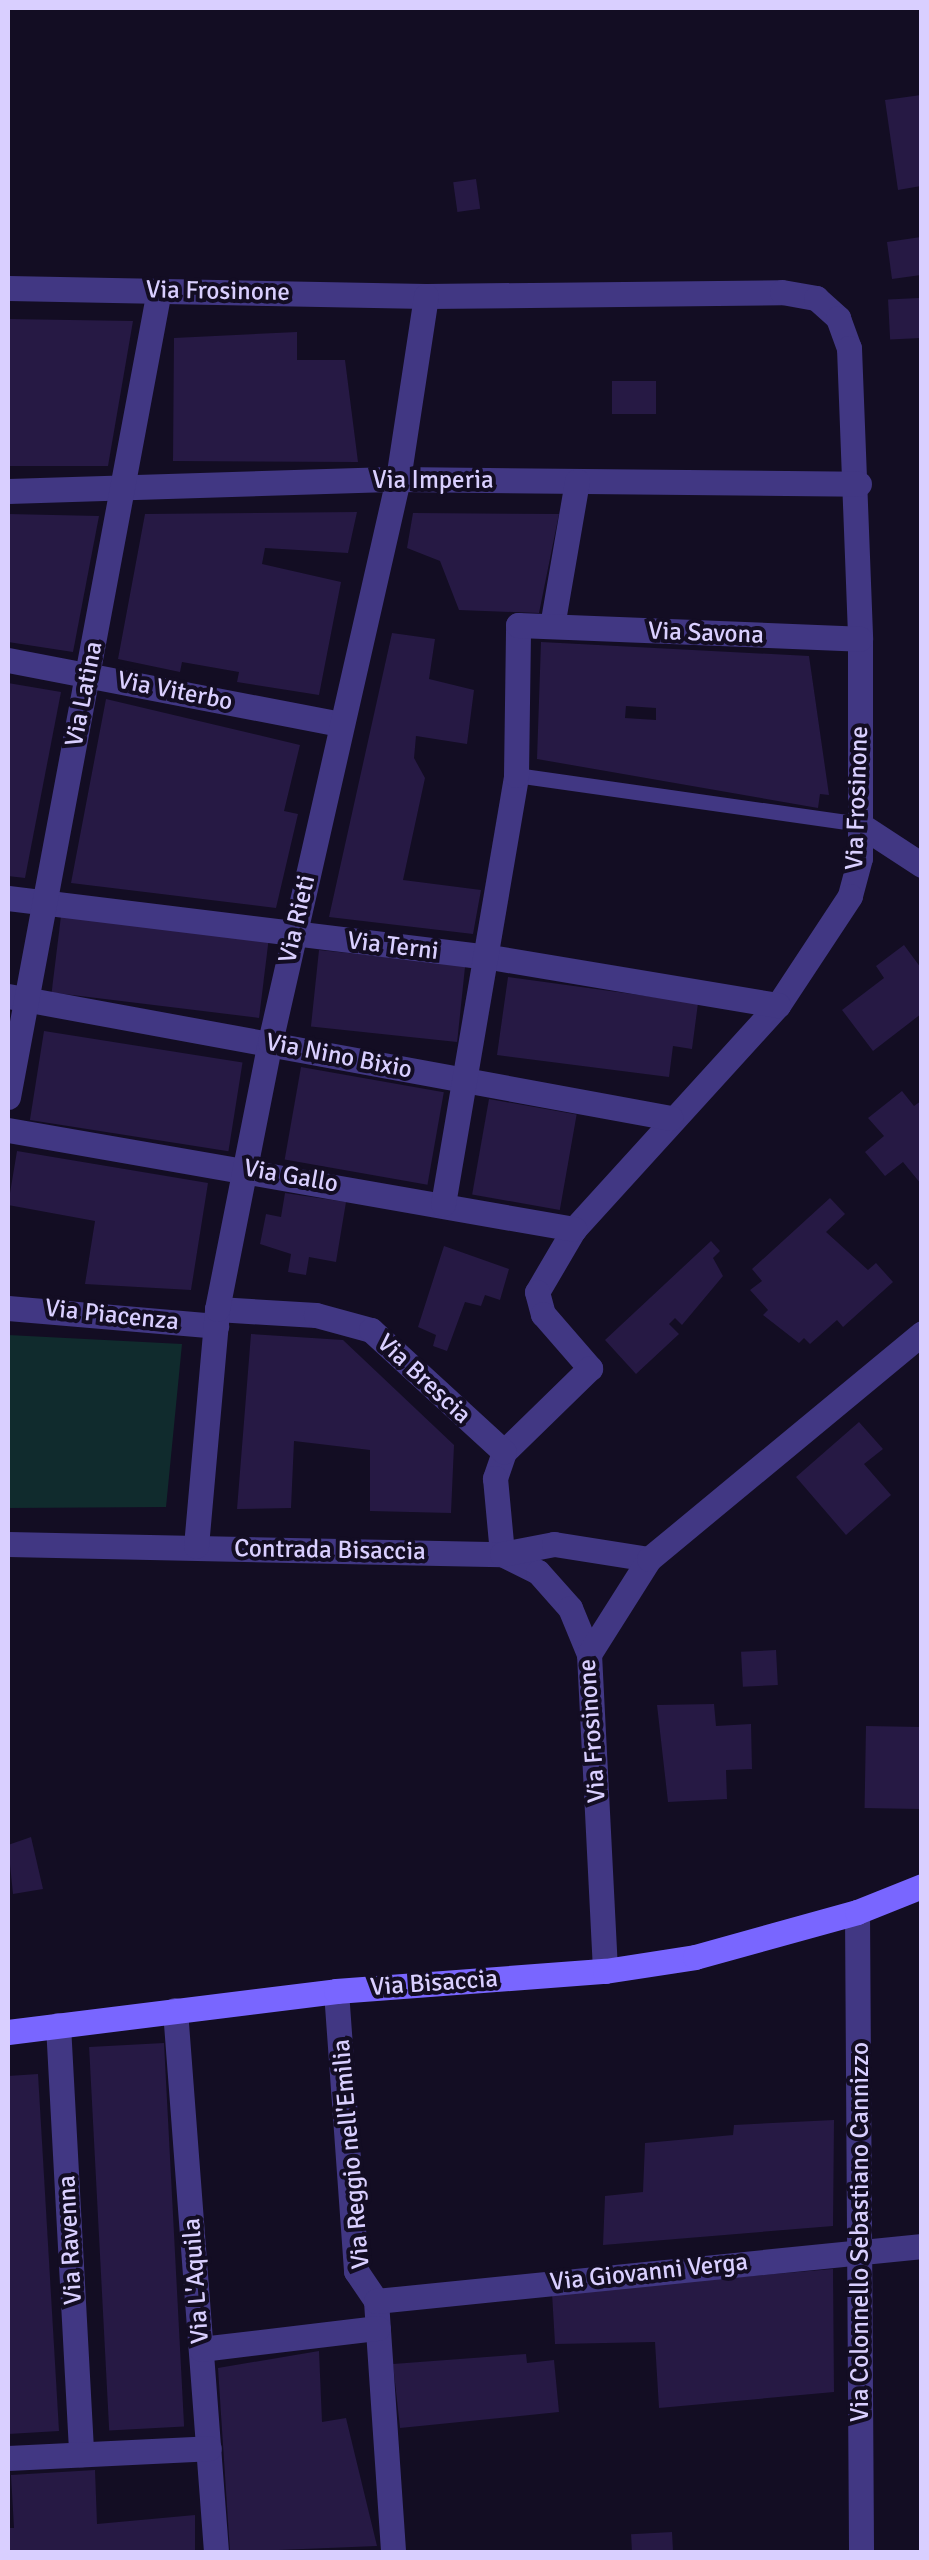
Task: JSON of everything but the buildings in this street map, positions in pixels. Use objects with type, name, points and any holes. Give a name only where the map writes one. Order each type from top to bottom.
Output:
[{"type":"street","name":"Via Frosinone","points":[[8,288],[426,296],[782,292],[816,298],[838,318],[849,348],[859,484],[859,824],[850,896],[778,1005],[574,1228],[538,1292],[543,1314],[590,1368],[504,1452]]},
{"type":"street","name":"Via Latina","points":[[8,1097],[17,997],[44,903],[158,290]]},
{"type":"street","name":"Via Rieti","points":[[196,1546],[217,1317],[270,1042],[398,479],[426,296]]},
{"type":"street","name":"Via Imperia","points":[[8,491],[398,479],[859,484]]},
{"type":"street","points":[[552,626],[577,481]]},
{"type":"street","name":"Via Savona","points":[[516,775],[518,625],[860,639]]},
{"type":"street","name":"Via Viterbo","points":[[8,660],[341,724]]},
{"type":"street","points":[[443,1204],[490,957],[516,775]]},
{"type":"street","points":[[859,824],[922,865]]},
{"type":"street","name":"Via Terni","points":[[8,898],[490,957],[778,1005]]},
{"type":"street","name":"Via Nino Bixio","points":[[17,997],[671,1118]]},
{"type":"street","name":"Via Gallo","points":[[8,1130],[246,1168],[574,1228]]},
{"type":"street","name":"Via Piacenza","points":[[8,1308],[217,1317]]},
{"type":"street","name":"Via Brescia","points":[[217,1317],[316,1315],[371,1330],[504,1452]]},
{"type":"street","points":[[589,1654],[650,1559],[922,1333]]},
{"type":"street","points":[[502,1554],[495,1478],[504,1452]]},
{"type":"street","name":"Contrada Bisaccia","points":[[8,1544],[502,1554],[554,1544],[650,1559]]},
{"type":"street","name":"Via Frosinone","points":[[502,1554],[538,1572],[570,1608],[589,1654],[605,1970]]},
{"type":"street","name":"Via Bisaccia","points":[[8,2032],[336,1991],[605,1970],[695,1957],[856,1912],[922,1886]]},
{"type":"street","name":"Via Colonnello Sebastiano Cannizzo","points":[[856,1912],[862,2249],[861,2552]]},
{"type":"street","name":"Via Reggio nell'Emilia","points":[[336,1991],[356,2271],[376,2301],[393,2552]]},
{"type":"street","name":"Via L'Aquila","points":[[174,2010],[216,2552]]},
{"type":"street","name":"Via Ravenna","points":[[58,2025],[82,2454]]},
{"type":"street","name":"Via Giovanni Verga","points":[[376,2301],[862,2249],[922,2246]]},
{"type":"street","points":[[201,2349],[378,2328]]},
{"type":"street","points":[[8,2458],[209,2448]]},
{"type":"lane","points":[[516,775],[859,824]]},
{"type":"green space","points":[[8,1335],[182,1344],[166,1507],[8,1508]]}]
